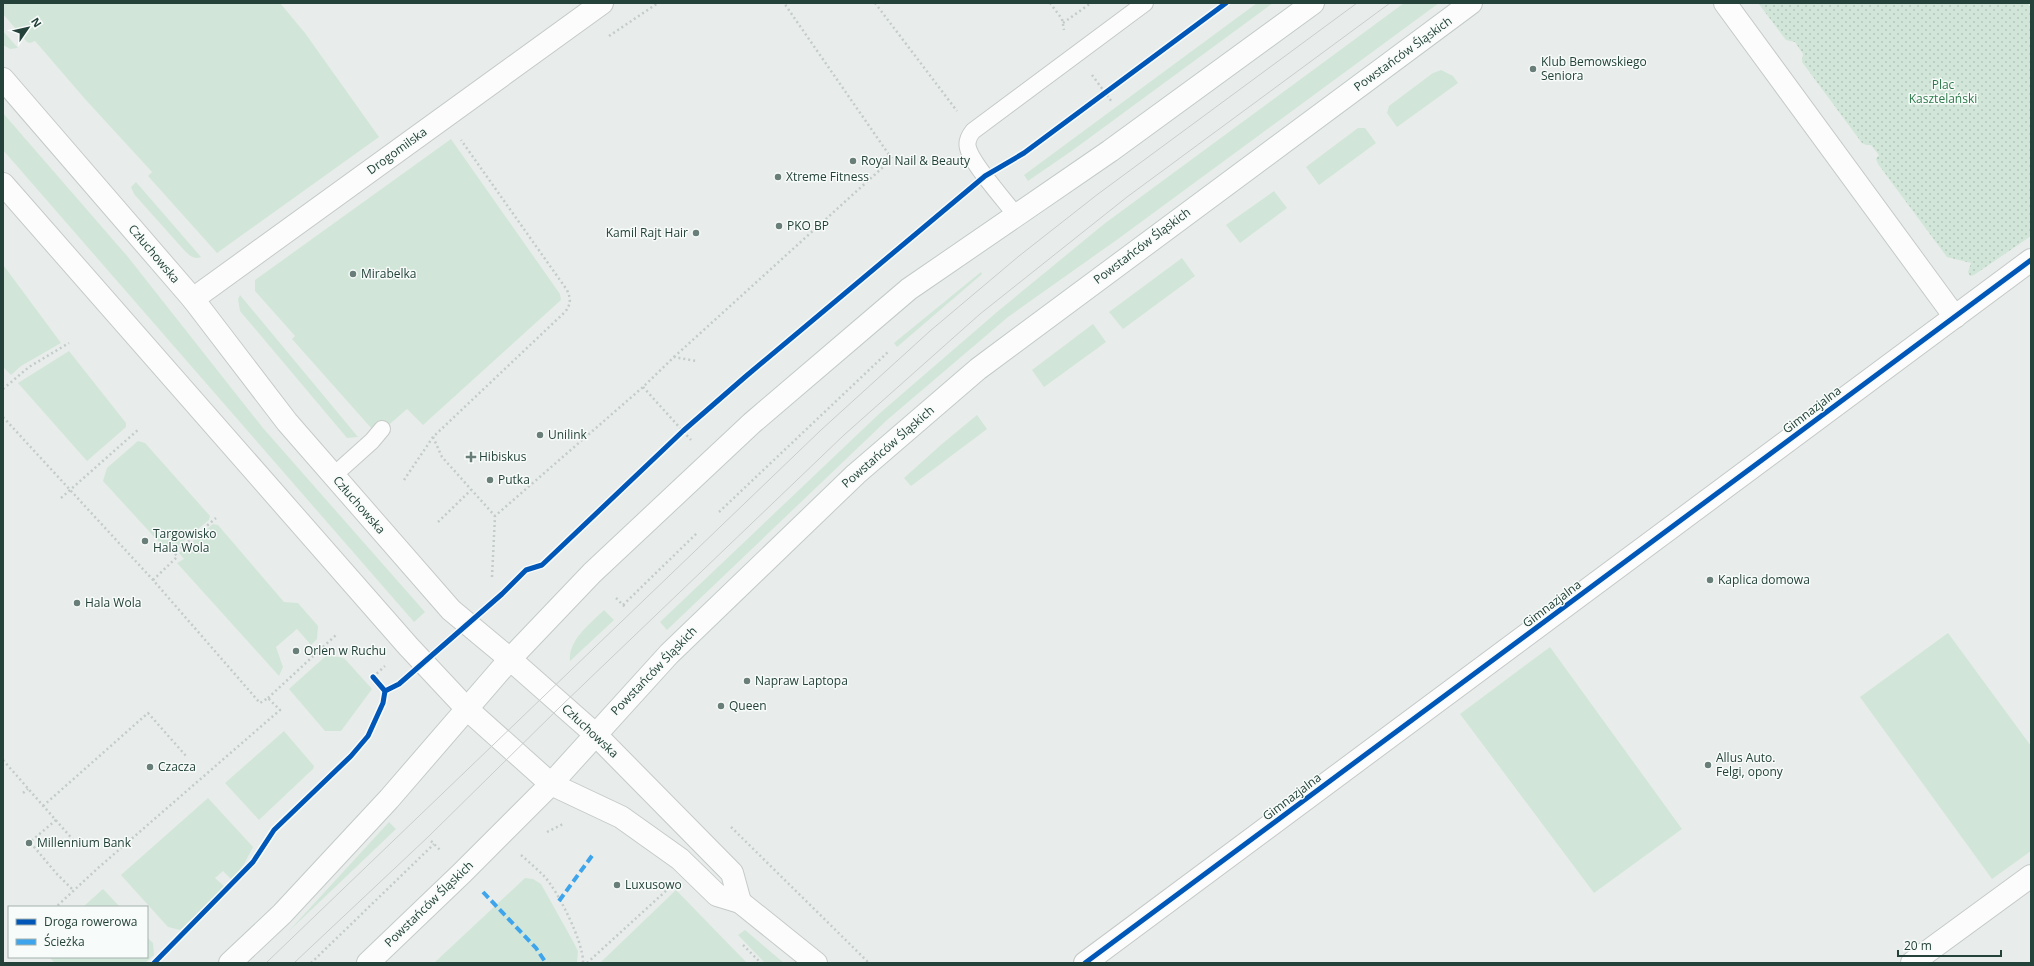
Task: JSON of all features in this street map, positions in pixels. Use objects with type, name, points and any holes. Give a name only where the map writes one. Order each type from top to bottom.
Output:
[{"type":"street","name":"Drogomilska","points":[[193,299],[602,3]]},
{"type":"street","points":[[230,963],[282,914],[379,810],[510,659],[592,573],[752,423],[909,289],[1110,151],[1313,3]]},
{"type":"street","name":"Powstańców Śląskich","points":[[368,963],[462,873],[551,784],[669,654],[856,474],[978,368],[1471,3]]},
{"type":"street","points":[[1725,3],[1955,317]]},
{"type":"street","name":"Człuchowska","points":[[3,79],[193,299],[287,422],[451,610],[510,659],[595,734],[732,873],[740,902]]},
{"type":"street","points":[[3,184],[408,646],[467,709],[551,784],[621,817],[680,860],[717,895],[740,902],[816,963]]},
{"type":"street","name":"Gimnazjalna","points":[[1085,963],[2031,260]]},
{"type":"street","points":[[1912,963],[2031,876]]},
{"type":"lane","points":[[1016,215],[973,159],[968,148],[968,139],[973,130],[1145,3]]},
{"type":"lane","points":[[333,476],[372,441],[382,429]]},
{"type":"path","points":[[495,516],[643,387],[892,159],[784,3]]},
{"type":"path","points":[[875,3],[961,116]]},
{"type":"path","points":[[1063,23],[1091,3]]},
{"type":"path","points":[[1099,98],[1111,88]]},
{"type":"path","points":[[404,480],[433,437],[570,306],[571,298],[460,138]]},
{"type":"path","points":[[3,389],[30,367],[69,343]]},
{"type":"path","points":[[719,512],[889,351]]},
{"type":"path","points":[[674,357],[696,361]]},
{"type":"path","points":[[643,387],[695,445]]},
{"type":"path","points":[[3,417],[71,489],[153,580],[260,704],[336,635]]},
{"type":"path","points":[[677,436],[689,426]]},
{"type":"path","points":[[60,498],[139,429]]},
{"type":"path","points":[[433,437],[442,457],[495,516],[492,577]]},
{"type":"path","points":[[438,522],[471,490]]},
{"type":"path","points":[[153,580],[177,557],[175,553],[216,518]]},
{"type":"path","points":[[622,605],[697,533]]},
{"type":"path","points":[[616,598],[626,608]]},
{"type":"path","points":[[373,676],[385,666]]},
{"type":"path","points":[[57,906],[73,890],[280,710],[268,698]]},
{"type":"path","points":[[43,806],[148,713],[187,757]]},
{"type":"path","points":[[3,760],[82,850]]},
{"type":"path","points":[[24,793],[28,789]]},
{"type":"path","points":[[56,820],[30,842],[56,873],[73,890]]},
{"type":"path","points":[[543,834],[560,824],[566,824]]},
{"type":"path","points":[[728,824],[869,963]]},
{"type":"path","points":[[431,841],[441,851]]},
{"type":"path","points":[[311,963],[434,844]]},
{"type":"path","points":[[515,860],[526,849]]},
{"type":"path","points":[[521,855],[545,877],[559,901],[581,944],[583,963]]},
{"type":"path","points":[[587,963],[671,886]]},
{"type":"path","points":[[740,941],[761,963]]},
{"type":"green space","points":[[3,3],[280,3],[305,33],[379,137],[217,253],[148,176],[152,172],[85,99],[35,41],[30,43],[27,42],[3,14]]},
{"type":"green space","points":[[1257,3],[1273,3],[1073,150],[1028,181],[1024,175]]},
{"type":"green space","points":[[1404,3],[1439,3],[1118,239],[1008,317],[887,420],[667,630],[660,622],[880,413],[997,312],[1104,224]]},
{"type":"green space","name":"Plac Kasztelański","points":[[1758,3],[2027,3],[2031,8],[2031,236],[1974,275],[1970,276],[1968,272],[1971,263],[1947,257],[1878,164],[1876,159],[1879,155],[1871,145],[1862,143],[1802,62],[1803,54],[1795,42],[1786,40]]},
{"type":"green space","points":[[3,31],[18,48],[10,49],[3,45]]},
{"type":"green space","points":[[1441,70],[1453,76],[1458,83],[1397,127],[1387,113],[1389,106],[1433,73]]},
{"type":"green space","points":[[3,113],[128,257],[263,428],[425,612],[414,622],[3,150]]},
{"type":"green space","points":[[1358,128],[1365,128],[1376,143],[1319,185],[1306,167]]},
{"type":"green space","points":[[451,139],[560,294],[561,300],[423,425],[407,409],[383,430],[372,429],[292,339],[295,336],[255,291],[255,280]]},
{"type":"green space","points":[[136,182],[201,257],[193,257],[188,254],[134,194],[131,187]]},
{"type":"green space","points":[[1274,191],[1287,208],[1240,243],[1226,225]]},
{"type":"green space","points":[[1182,258],[1195,276],[1123,329],[1109,312]]},
{"type":"green space","points":[[4,266],[61,343],[21,366],[11,375],[3,367]]},
{"type":"green space","points":[[981,272],[982,274],[897,347],[894,343]]},
{"type":"green space","points":[[240,295],[358,437],[347,438],[240,311],[238,299]]},
{"type":"green space","points":[[1093,324],[1106,342],[1044,387],[1032,370]]},
{"type":"green space","points":[[69,351],[126,423],[126,427],[87,461],[18,383]]},
{"type":"green space","points":[[977,415],[987,429],[911,486],[904,478]]},
{"type":"green space","points":[[138,441],[145,443],[210,516],[209,520],[169,553],[103,481],[107,468]]},
{"type":"green space","points":[[213,524],[218,525],[284,602],[298,603],[318,626],[317,639],[311,645],[297,629],[276,647],[283,667],[279,676],[177,563],[184,559],[179,553]]},
{"type":"green space","points":[[604,610],[614,620],[570,661],[570,653],[576,639]]},
{"type":"green space","points":[[1948,633],[2031,746],[2031,851],[1992,879],[1860,697]]},
{"type":"green space","points":[[1550,647],[1682,829],[1594,893],[1460,714]]},
{"type":"green space","points":[[327,655],[344,658],[372,689],[341,731],[325,731],[289,689]]},
{"type":"green space","points":[[284,731],[314,766],[313,769],[259,820],[225,783]]},
{"type":"green space","points":[[208,798],[253,847],[244,864],[232,880],[223,871],[215,878],[225,887],[180,930],[168,927],[121,875]]},
{"type":"green space","points":[[389,822],[396,829],[288,932]]},
{"type":"green space","points":[[525,878],[533,879],[541,884],[578,951],[577,963],[434,963]]},
{"type":"green space","points":[[103,889],[119,906],[84,906]]},
{"type":"green space","points":[[676,890],[747,963],[600,963]]},
{"type":"green space","points":[[745,930],[784,963],[765,963],[738,935]]},
{"type":"green space","points":[[148,938],[153,943],[154,955],[145,963],[55,963],[50,958],[148,958]]},
{"type":"tram line","points":[[266,963],[821,430],[930,331],[1019,256],[1098,194],[1357,3]]},
{"type":"tram line","points":[[294,963],[428,837],[562,705],[844,435],[980,314],[1127,197],[1390,3]]},
{"type":"marked path","points":[[559,901],[594,853]]},
{"type":"marked path","points":[[483,892],[536,948],[546,963]]},
{"type":"cycle path","points":[[385,691],[399,684],[502,594],[526,570],[542,565],[683,431],[745,377],[985,176],[1024,153],[1226,3]]},
{"type":"cycle path","points":[[1085,963],[2031,260]]},
{"type":"cycle path","points":[[154,963],[253,862],[274,830],[351,756],[368,736],[383,703],[385,691],[373,677]]},
{"type":"place","name":"Klub Bemowskiego Seniora","points":[[1533,69]]},
{"type":"place","name":"Royal Nail & Beauty","points":[[853,161]]},
{"type":"place","name":"Xtreme Fitness","points":[[778,177]]},
{"type":"place","name":"PKO BP","points":[[779,226]]},
{"type":"place","name":"Kamil Rajt Hair","points":[[696,233]]},
{"type":"place","name":"Mirabelka","points":[[353,274]]},
{"type":"place","name":"Unilink","points":[[540,435]]},
{"type":"place","name":"Hibiskus","points":[[471,457]]},
{"type":"place","name":"Putka","points":[[490,480]]},
{"type":"place","name":"Targowisko Hala Wola","points":[[145,541]]},
{"type":"place","name":"Kaplica domowa","points":[[1710,580]]},
{"type":"place","name":"Hala Wola","points":[[77,603]]},
{"type":"place","name":"Orlen w Ruchu","points":[[296,651]]},
{"type":"place","name":"Napraw Laptopa","points":[[747,681]]},
{"type":"place","name":"Queen","points":[[721,706]]},
{"type":"place","name":"Allus Auto. Felgi, opony","points":[[1708,765]]},
{"type":"place","name":"Czacza","points":[[150,767]]},
{"type":"place","name":"Millennium Bank","points":[[29,843]]},
{"type":"place","name":"Luxusowo","points":[[617,885]]}]
